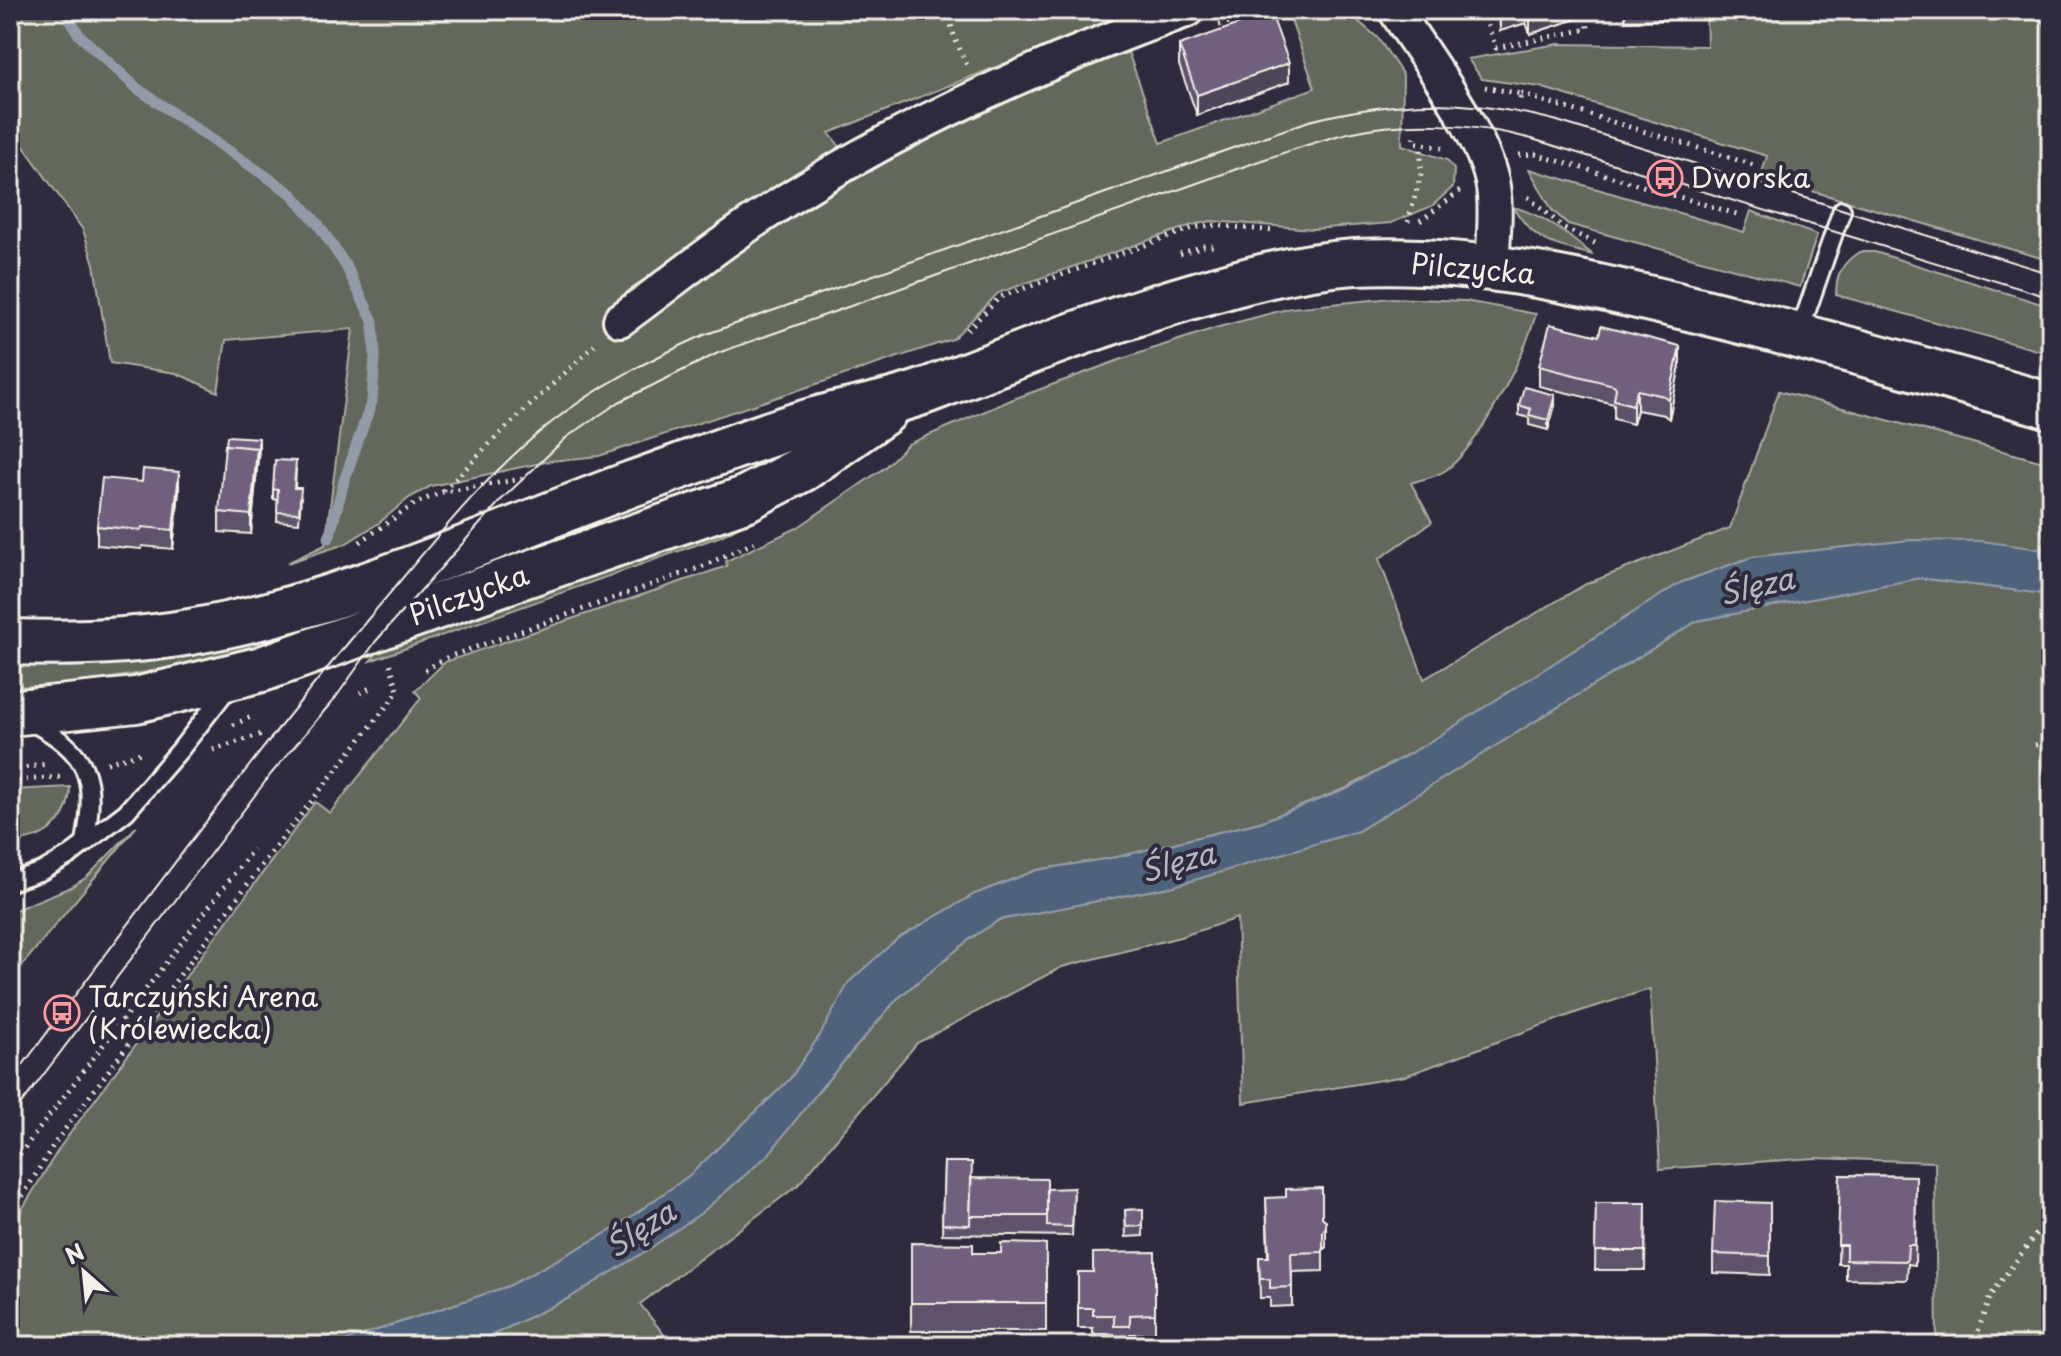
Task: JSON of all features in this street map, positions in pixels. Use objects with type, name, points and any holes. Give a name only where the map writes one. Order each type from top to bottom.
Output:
[{"type":"street","points":[[620,320],[761,216],[849,163],[982,95],[1188,10]]},
{"type":"street","points":[[1395,10],[1462,116],[1489,171],[1494,206],[1492,267]]},
{"type":"street","name":"Pilczycka","points":[[10,642],[77,642],[186,633],[297,607],[815,420],[900,401],[1055,341],[1152,308],[1267,276],[1318,266],[1357,262],[1455,263],[1605,287],[1798,336],[2051,406]]},
{"type":"street","name":"Pilczycka","points":[[12,714],[136,700],[237,677],[745,499],[804,468],[900,401]]},
{"type":"lane","points":[[1798,336],[1842,210]]},
{"type":"lane","points":[[10,882],[42,871],[70,855],[126,812],[237,677]]},
{"type":"lane","points":[[12,714],[53,733],[81,760],[92,805],[85,842]]},
{"type":"path","points":[[947,10],[955,39],[982,95]]},
{"type":"path","points":[[1482,10],[1496,48],[1588,29],[1587,13]]},
{"type":"path","points":[[1521,94],[1754,165]]},
{"type":"path","points":[[1421,144],[1421,174],[1406,229],[1466,187]]},
{"type":"path","points":[[1510,155],[1535,154],[1740,215]]},
{"type":"path","points":[[358,543],[416,503],[443,492],[492,441],[620,320]]},
{"type":"path","points":[[425,670],[460,652],[699,568],[763,538]]},
{"type":"path","points":[[10,1217],[54,1144],[276,846],[398,691],[389,662]]},
{"type":"path","points":[[360,693],[372,687]]},
{"type":"path","points":[[210,751],[262,734]]},
{"type":"path","points":[[2035,745],[2051,742]]},
{"type":"path","points":[[106,763],[153,749]]},
{"type":"path","points":[[10,770],[59,762]]},
{"type":"path","points":[[10,781],[70,777]]},
{"type":"path","points":[[10,1167],[253,849]]},
{"type":"path","points":[[1973,1346],[1990,1296],[2051,1214]]},
{"type":"shaded area","points":[[10,10],[1140,10],[829,133],[845,153],[765,223],[985,106],[1128,52],[1161,143],[1315,88],[1288,12],[1340,10],[1378,38],[1403,75],[1402,145],[1447,160],[1454,169],[1453,187],[1432,206],[1391,223],[1313,229],[1212,221],[1192,225],[998,293],[953,339],[599,456],[551,461],[431,486],[345,544],[287,563],[325,545],[353,329],[226,340],[218,392],[176,373],[110,363],[94,264],[83,230],[10,127]]},
{"type":"shaded area","points":[[1706,10],[2051,10],[2051,261],[1761,176],[1767,156],[1540,87],[1482,79],[1468,59],[1558,44],[1707,46]]},
{"type":"shaded area","points":[[1529,169],[1744,232],[1751,211],[1817,235],[1800,287],[1568,224],[1552,210]]},
{"type":"shaded area","points":[[1513,207],[1546,220],[1593,255],[1556,245],[1538,236]]},
{"type":"shaded area","points":[[1859,252],[1875,252],[2051,307],[2051,354],[1836,295],[1841,270]]},
{"type":"shaded area","points":[[1392,298],[1465,301],[1536,314],[1500,398],[1473,441],[1446,470],[1411,483],[1432,522],[1379,559],[1424,679],[1586,584],[1730,528],[1779,391],[2051,464],[2051,551],[1911,540],[1752,557],[1680,583],[1425,745],[1347,788],[1260,822],[1117,857],[1037,870],[975,894],[897,939],[820,1035],[790,1079],[690,1175],[614,1229],[509,1286],[330,1346],[10,1346],[10,1229],[60,1147],[315,802],[330,813],[421,698],[415,691],[445,662],[727,566],[726,561],[797,528],[884,468],[908,444],[1011,400],[1215,328],[1291,308]]},
{"type":"shaded area","points":[[815,486],[721,536],[370,661],[380,649],[568,583]]},
{"type":"shaded area","points":[[1920,578],[2051,595],[2051,1346],[1937,1346],[1935,1162],[1814,1158],[1660,1169],[1650,989],[1578,1012],[1405,1076],[1243,1103],[1237,918],[1180,937],[1062,967],[917,1043],[798,1185],[640,1304],[673,1346],[457,1346],[478,1342],[569,1298],[701,1213],[768,1155],[897,999],[971,938],[999,920],[1174,886],[1358,831],[1697,621]]},
{"type":"shaded area","points":[[258,641],[259,646],[136,674],[74,683],[10,687],[10,662],[189,655]]},
{"type":"shaded area","points":[[70,787],[65,810],[52,828],[33,838],[10,841],[10,790]]},
{"type":"shaded area","points":[[137,826],[10,980],[10,912],[71,887],[87,877]]},
{"type":"water","name":"Ślęza","points":[[1911,540],[1982,541],[2051,551],[2051,595],[1920,578],[1697,621],[1358,831],[1174,886],[999,920],[971,938],[897,999],[768,1155],[701,1213],[646,1251],[569,1298],[478,1342],[457,1346],[330,1346],[509,1286],[614,1229],[690,1175],[790,1079],[820,1035],[849,982],[897,939],[975,894],[1037,870],[1117,857],[1260,822],[1347,789],[1425,745],[1680,583],[1752,557]]},
{"type":"building","points":[[1271,13],[1289,63],[1197,95],[1179,45]]},
{"type":"building","points":[[1550,324],[1599,336],[1601,326],[1680,346],[1669,400],[1637,390],[1633,405],[1614,400],[1614,385],[1539,366]]},
{"type":"building","points":[[1524,387],[1555,395],[1548,420],[1529,415],[1531,409],[1519,405]]},
{"type":"building","points":[[227,436],[259,438],[257,457],[257,448],[226,445]]},
{"type":"building","points":[[225,445],[257,448],[251,515],[219,512]]},
{"type":"building","points":[[275,460],[296,461],[294,488],[301,488],[299,513],[277,512],[278,490],[273,489]]},
{"type":"building","points":[[143,469],[179,472],[173,530],[97,526],[102,478],[142,482]]},
{"type":"building","points":[[944,1162],[972,1162],[970,1225],[942,1224]]},
{"type":"building","points":[[1840,1175],[1916,1176],[1915,1245],[1908,1245],[1907,1261],[1846,1260],[1846,1245],[1838,1245]]},
{"type":"building","points":[[971,1178],[1047,1179],[1047,1216],[970,1216]]},
{"type":"building","points":[[1074,1188],[1072,1227],[1047,1226],[1047,1189]]},
{"type":"building","points":[[1322,1188],[1322,1217],[1326,1221],[1323,1252],[1291,1253],[1292,1287],[1270,1288],[1270,1279],[1260,1279],[1259,1257],[1269,1257],[1266,1198],[1286,1197],[1286,1189]]},
{"type":"building","points":[[1715,1201],[1770,1203],[1770,1256],[1713,1254]]},
{"type":"building","points":[[1596,1203],[1646,1203],[1645,1251],[1595,1251]]},
{"type":"building","points":[[1143,1209],[1143,1226],[1126,1227],[1125,1210]]},
{"type":"building","points":[[911,1243],[973,1244],[973,1253],[1001,1253],[1001,1243],[1046,1244],[1046,1303],[911,1303]]},
{"type":"building","points":[[1155,1252],[1155,1314],[1130,1315],[1130,1326],[1114,1326],[1114,1315],[1093,1315],[1093,1308],[1078,1308],[1078,1272],[1093,1272],[1093,1253]]},
{"type":"waterway","points":[[65,10],[79,35],[138,89],[292,194],[318,224],[346,266],[373,321],[375,356],[372,401],[344,481],[329,538]]},
{"type":"tram line","points":[[10,1082],[280,727],[458,512],[527,443],[588,396],[704,335],[1309,121],[1402,105],[1461,105],[1554,120],[2051,274]]},
{"type":"tram line","points":[[10,1119],[271,774],[336,697],[376,641],[502,499],[567,437],[619,402],[718,353],[1306,145],[1370,129],[1417,125],[1487,129],[1532,139],[2051,298]]},
{"type":"place","name":"Dworska","points":[[1665,178]]},
{"type":"place","name":"Tarczyński Arena (Królewiecka)","points":[[62,1013]]}]
